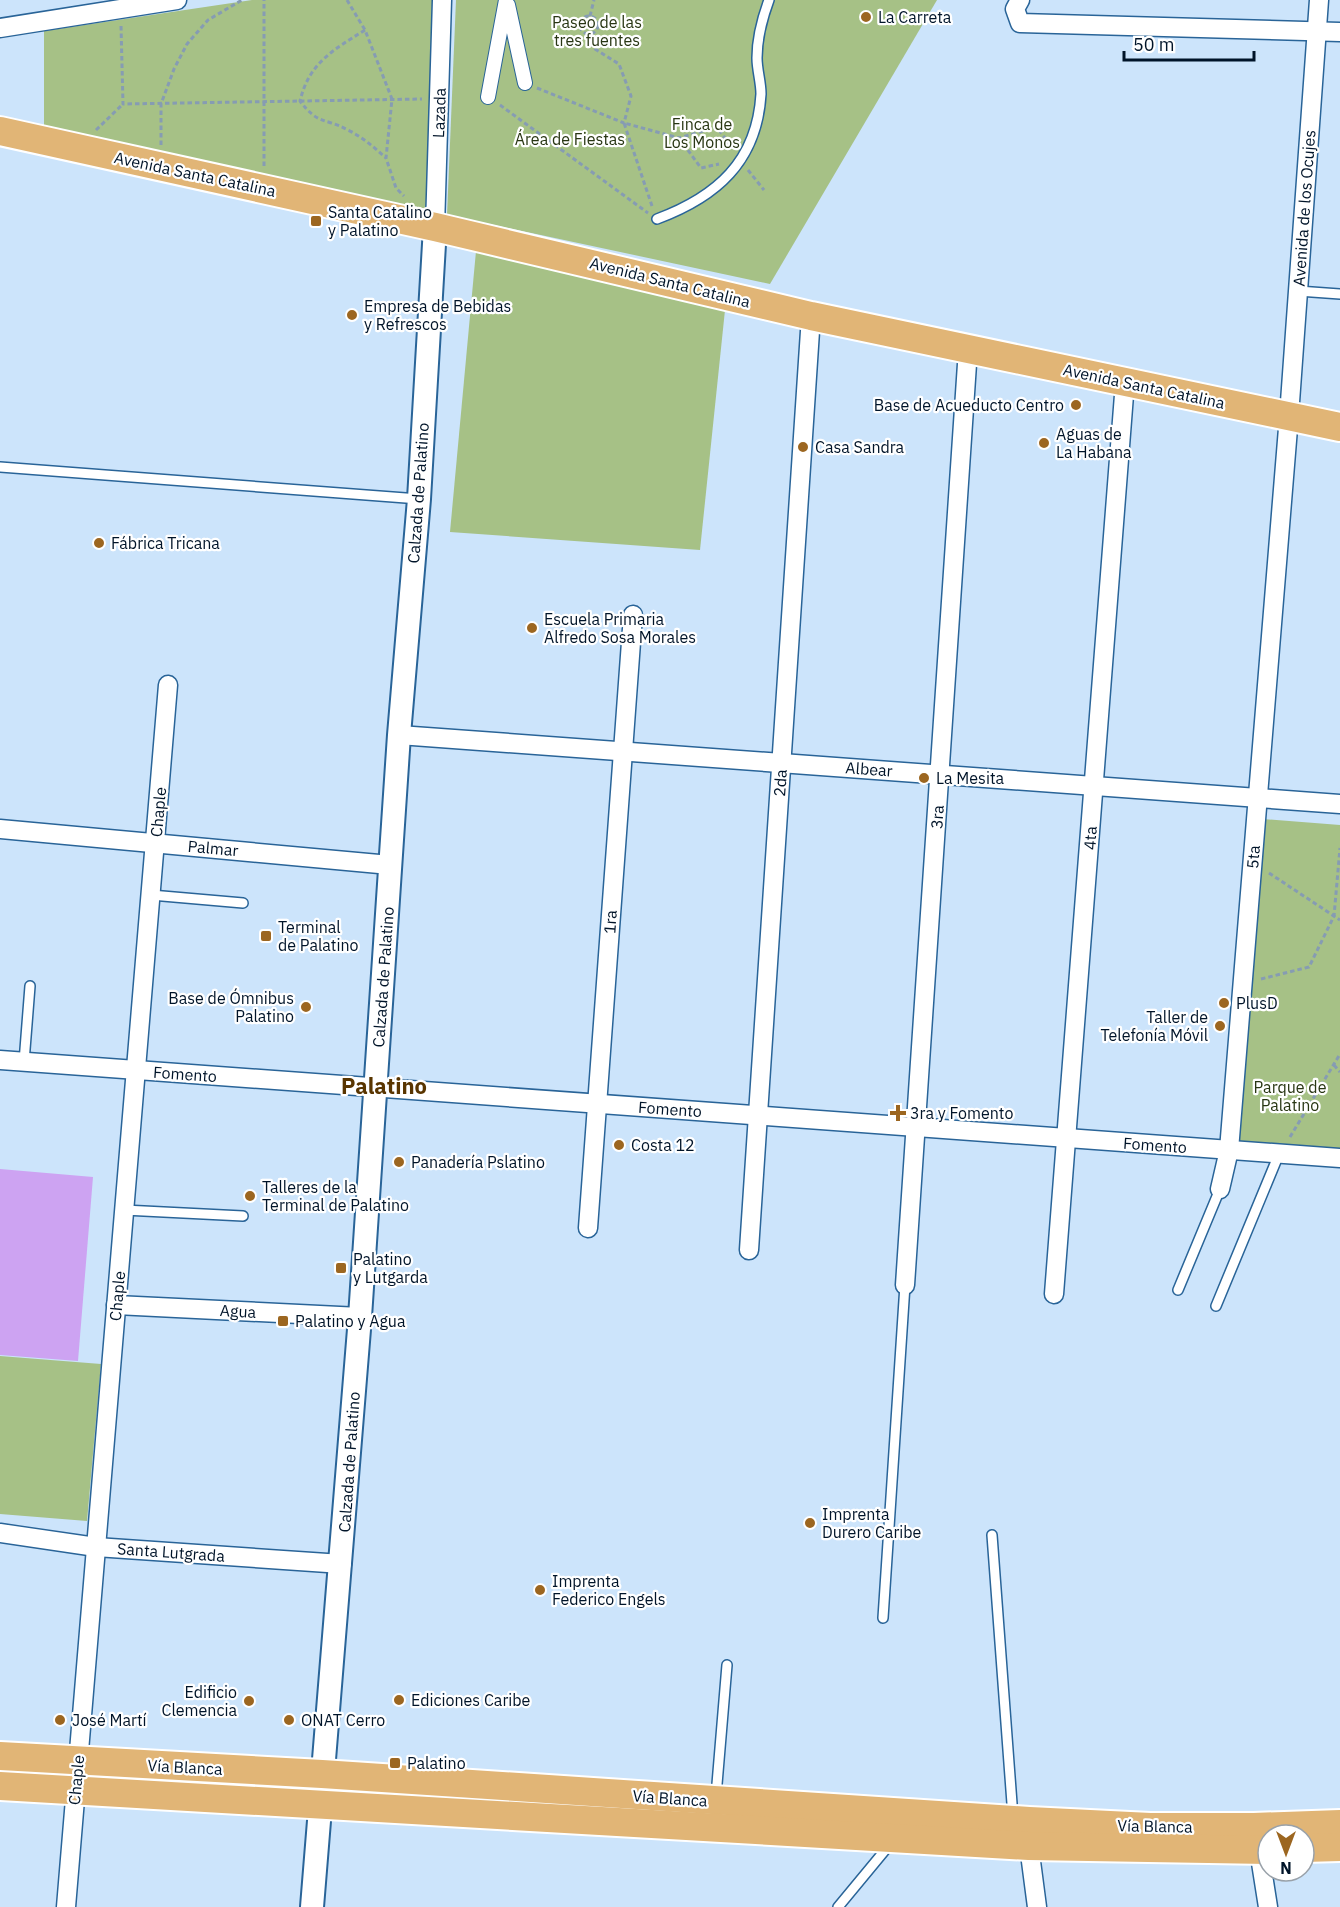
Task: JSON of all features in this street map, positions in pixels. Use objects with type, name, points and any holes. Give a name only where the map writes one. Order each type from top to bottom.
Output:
[{"type":"main road","name":"Avenida Santa Catalina","points":[[0,131],[435,226],[811,316],[1340,427]]},
{"type":"main road","name":"Vía Blanca","points":[[0,1756],[76,1774],[319,1803],[1029,1846],[1256,1850]]},
{"type":"main road","name":"Vía Blanca","points":[[0,1786],[76,1774],[322,1774],[1013,1821],[1150,1827],[1340,1824]]},
{"type":"main road","points":[[1316,1848],[1340,1847]]},
{"type":"street","points":[[0,27],[177,0]]},
{"type":"street","name":"Lazada","points":[[435,226],[442,0]]},
{"type":"street","points":[[506,0],[525,83]]},
{"type":"street","points":[[488,97],[506,0]]},
{"type":"street","points":[[1020,0],[1015,9],[1020,22],[1340,32]]},
{"type":"street","name":"Avenida de los Ocujes","points":[[1289,416],[1319,0]]},
{"type":"street","name":"Calzada de Palatino","points":[[312,1907],[319,1803],[342,1564],[399,735],[419,499],[435,226]]},
{"type":"street","name":"2da","points":[[749,1250],[811,316]]},
{"type":"street","name":"3ra","points":[[905,1285],[968,349]]},
{"type":"street","name":"4ta","points":[[1054,1294],[1125,382]]},
{"type":"street","name":"5ta","points":[[1220,1189],[1229,1150],[1289,416]]},
{"type":"street","name":"1ra","points":[[588,1228],[633,615]]},
{"type":"street","name":"Chaple","points":[[66,1907],[168,685]]},
{"type":"street","name":"Albear","points":[[399,735],[1340,804]]},
{"type":"street","name":"Palmar","points":[[0,829],[390,864]]},
{"type":"street","name":"Fomento","points":[[0,1060],[1340,1158]]},
{"type":"street","name":"Agua","points":[[116,1305],[360,1317]]},
{"type":"street","name":"Santa Lutgrada","points":[[0,1533],[96,1547],[342,1564]]},
{"type":"street","points":[[1029,1846],[1037,1907]]},
{"type":"street","points":[[1266,1883],[1268,1907]]},
{"type":"lane","points":[[657,219],[690,207],[719,186],[741,160],[755,128],[761,93],[757,58],[760,24],[769,0]]},
{"type":"lane","points":[[1298,291],[1340,294]]},
{"type":"lane","points":[[0,467],[419,499]]},
{"type":"lane","points":[[151,895],[243,903]]},
{"type":"lane","points":[[24,1062],[30,986]]},
{"type":"lane","points":[[1215,1306],[1279,1154]]},
{"type":"lane","name":"5ta","points":[[1178,1290],[1220,1189]]},
{"type":"lane","points":[[124,1210],[243,1216]]},
{"type":"lane","points":[[883,1618],[905,1285]]},
{"type":"lane","points":[[992,1535],[1013,1821]]},
{"type":"lane","points":[[716,1801],[727,1665]]},
{"type":"lane","points":[[838,1907],[895,1838]]},
{"type":"path","points":[[161,167],[161,104],[174,69],[187,44],[208,20],[242,0]]},
{"type":"path","points":[[264,0],[264,190]]},
{"type":"path","points":[[347,0],[365,30],[392,99],[386,158],[396,188],[411,203]]},
{"type":"path","points":[[590,16],[594,0]]},
{"type":"path","points":[[121,9],[123,104]]},
{"type":"path","points":[[585,34],[594,32],[598,27],[597,21],[590,16],[585,16],[580,22],[580,28],[595,49],[619,64],[631,96],[624,123],[657,219]]},
{"type":"path","points":[[300,101],[305,82],[327,54],[365,30]]},
{"type":"path","points":[[525,83],[624,123],[679,138],[717,128],[764,190]]},
{"type":"path","points":[[488,97],[657,219]]},
{"type":"path","points":[[94,132],[123,104],[439,98]]},
{"type":"path","points":[[300,101],[312,117],[346,129],[371,144],[386,158]]},
{"type":"path","points":[[679,138],[701,168],[741,160]]},
{"type":"path","points":[[1242,984],[1309,967],[1334,915],[1340,848]]},
{"type":"path","points":[[1252,862],[1340,920]]},
{"type":"path","points":[[1279,1154],[1340,1054]]},
{"type":"path","points":[[1334,1065],[1340,1072]]},
{"type":"green space","points":[[252,0],[434,0],[426,211],[44,129],[44,31]]},
{"type":"green space","name":"Finca de Los Monos","points":[[456,0],[937,0],[770,284],[447,215]]},
{"type":"green space","points":[[476,251],[725,310],[700,550],[450,532]]},
{"type":"green space","name":"Parque de Palatino","points":[[1262,819],[1340,825],[1340,1150],[1237,1142]]},
{"type":"green space","points":[[0,1356],[101,1364],[87,1521],[0,1514]]},
{"type":"shaded area","points":[[0,1169],[93,1177],[78,1361],[0,1355]]},
{"type":"place","name":"La Carreta","points":[[866,17]]},
{"type":"place","name":"Santa Catalino y Palatino","points":[[316,221]]},
{"type":"place","name":"Empresa de Bebidas y Refrescos","points":[[352,315]]},
{"type":"place","name":"Base de Acueducto Centro","points":[[1076,405]]},
{"type":"place","name":"Aguas de La Habana","points":[[1044,443]]},
{"type":"place","name":"Casa Sandra","points":[[803,447]]},
{"type":"place","name":"Fábrica Tricana","points":[[99,543]]},
{"type":"place","name":"Escuela Primaria Alfredo Sosa Morales","points":[[532,628]]},
{"type":"place","name":"La Mesita","points":[[924,778]]},
{"type":"place","name":"Terminal de Palatino","points":[[266,936]]},
{"type":"place","name":"PlusD","points":[[1224,1003]]},
{"type":"place","name":"Base de Ómnibus Palatino","points":[[306,1007]]},
{"type":"place","name":"Taller de Telefonía Móvil","points":[[1220,1026]]},
{"type":"place","name":"3ra y Fomento","points":[[898,1113]]},
{"type":"place","name":"Costa 12","points":[[619,1145]]},
{"type":"place","name":"Panadería Pslatino","points":[[399,1162]]},
{"type":"place","name":"Talleres de la Terminal de Palatino","points":[[250,1196]]},
{"type":"place","name":"Palatino y Lutgarda","points":[[341,1268]]},
{"type":"place","name":"Palatino y Agua","points":[[283,1321]]},
{"type":"place","name":"Imprenta Durero Caribe","points":[[810,1523]]},
{"type":"place","name":"Imprenta Federico Engels","points":[[540,1590]]},
{"type":"place","name":"Ediciones Caribe","points":[[399,1700]]},
{"type":"place","name":"Edificio Clemencia","points":[[249,1701]]},
{"type":"place","name":"José Martí","points":[[60,1720]]},
{"type":"place","name":"ONAT Cerro","points":[[289,1720]]},
{"type":"place","name":"Palatino","points":[[395,1763]]},
{"type":"district","name":"Palatino","points":[[384,1086]]},
{"type":"park label","name":"Paseo de las tres fuentes","points":[[597,31]]},
{"type":"park label","name":"Área de Fiestas","points":[[570,139]]}]
